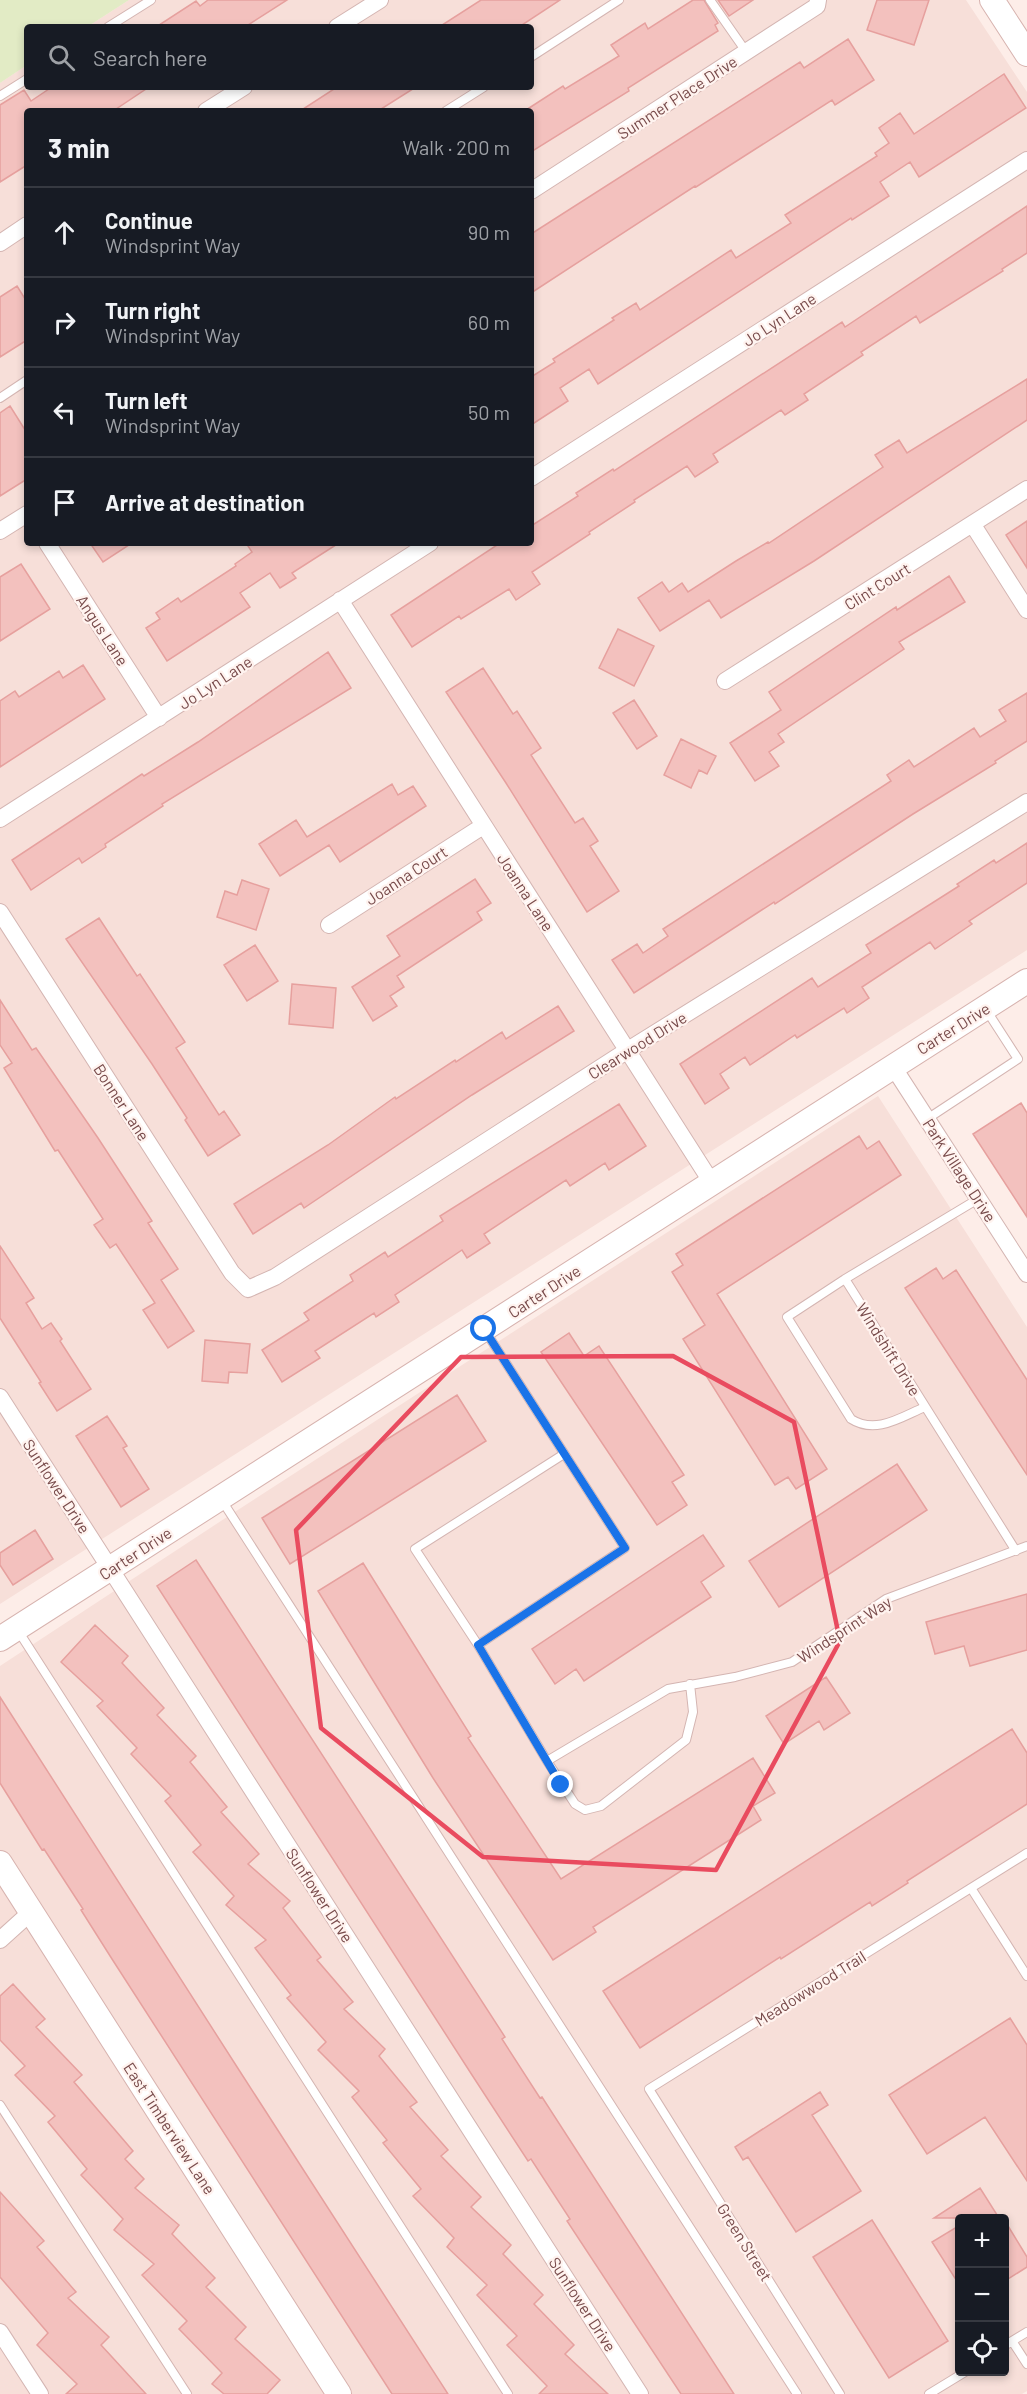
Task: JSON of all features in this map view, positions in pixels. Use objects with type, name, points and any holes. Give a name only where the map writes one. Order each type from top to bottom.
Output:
[{"type":"street","points":[[342,24],[380,0]]},
{"type":"street","name":"Summer Place Drive","points":[[534,189],[747,52],[816,6],[818,0]]},
{"type":"street","points":[[992,0],[1027,54]]},
{"type":"street","points":[[211,108],[239,90]]},
{"type":"street","name":"Jo Lyn Lane","points":[[534,476],[1027,160]]},
{"type":"street","points":[[0,243],[24,227]]},
{"type":"street","name":"Clint Court","points":[[725,681],[1027,489]]},
{"type":"street","points":[[0,531],[24,516]]},
{"type":"street","points":[[973,525],[1027,610]]},
{"type":"street","name":"Angus Lane","points":[[49,546],[159,718]]},
{"type":"street","name":"Jo Lyn Lane","points":[[0,819],[424,546]]},
{"type":"street","name":"Joanna Lane","points":[[340,600],[712,1183]]},
{"type":"street","name":"Clearwood Drive","points":[[248,1289],[275,1277],[628,1050],[1027,802]]},
{"type":"street","name":"Joanna Court","points":[[328,925],[483,826]]},
{"type":"street","name":"Bonner Lane","points":[[0,912],[232,1273],[248,1289]]},
{"type":"street","name":"Carter Drive","points":[[8,1634],[892,1065],[1027,981]]},
{"type":"street","name":"Park Village Drive","points":[[892,1065],[1027,1274]]},
{"type":"street","name":"Sunflower Drive","points":[[0,1397],[640,2394]]},
{"type":"street","name":"East Timberview Lane","points":[[0,1863],[339,2394]]},
{"type":"street","points":[[0,1940],[31,1912]]},
{"type":"street","points":[[0,2332],[40,2394]]},
{"type":"lane","points":[[113,24],[151,0]]},
{"type":"lane","points":[[534,55],[619,0]]},
{"type":"lane","points":[[710,0],[747,52]]},
{"type":"lane","points":[[0,96],[24,80]]},
{"type":"lane","points":[[451,108],[479,90]]},
{"type":"lane","points":[[0,398],[24,382]]},
{"type":"lane","points":[[927,1119],[1018,1059],[985,1008]]},
{"type":"lane","points":[[925,1407],[877,1426],[862,1426],[851,1419],[841,1407],[786,1317],[978,1199]]},
{"type":"lane","name":"Windshift Drive","points":[[845,1279],[1016,1551]]},
{"type":"lane","points":[[478,1645],[625,1548],[484,1329]]},
{"type":"lane","points":[[564,1454],[415,1549],[478,1645],[575,1804],[585,1810],[601,1806],[686,1740],[693,1712],[690,1683]]},
{"type":"lane","points":[[220,1498],[797,2394]]},
{"type":"lane","name":"Windsprint Way","points":[[547,1761],[668,1689],[690,1683],[735,1677],[792,1662],[886,1599],[1027,1546]]},
{"type":"lane","points":[[8,1634],[508,2394]]},
{"type":"lane","name":"Meadowwood Trail","points":[[649,2089],[1027,1853]]},
{"type":"lane","points":[[972,1888],[1027,1976]]},
{"type":"lane","name":"Green Street","points":[[649,2089],[840,2394]]},
{"type":"lane","points":[[0,2104],[186,2394]]},
{"type":"lane","points":[[1027,2332],[1009,2344],[1027,2364]]},
{"type":"lane","points":[[928,2394],[958,2376]]},
{"type":"highlighted area","points":[[673,1356],[794,1422],[840,1641],[716,1870],[483,1857],[321,1728],[296,1530],[461,1357]]},
{"type":"shaded area","points":[[129,0],[966,0],[1027,92],[1027,950],[0,1604],[0,83],[24,67],[24,90],[534,90],[534,24],[92,24]]},
{"type":"shaded area","points":[[878,1096],[1027,1327],[1027,2391],[1022,2394],[0,2394],[0,1666]]},
{"type":"green space","points":[[0,0],[129,0],[92,24],[24,24],[24,67],[0,83]]},
{"type":"building","points":[[208,0],[287,0],[250,24],[161,24],[196,1],[200,6]]},
{"type":"building","points":[[481,0],[560,0],[524,24],[444,24]]},
{"type":"building","points":[[693,0],[704,0],[718,23],[715,25],[718,31],[628,88],[629,91],[534,150],[534,108],[529,108],[563,86],[565,89],[619,56],[611,45],[645,23],[648,29]]},
{"type":"building","points":[[718,0],[753,0],[729,16]]},
{"type":"building","points":[[877,0],[929,0],[914,45],[867,30]]},
{"type":"building","points":[[848,39],[874,80],[835,105],[832,100],[534,291],[534,232],[800,62],[804,68]]},
{"type":"building","points":[[1004,74],[1026,108],[919,177],[910,162],[880,182],[889,196],[852,220],[851,218],[598,384],[589,369],[560,388],[568,401],[534,423],[534,375],[555,362],[553,359],[636,303],[640,310],[731,250],[736,258],[791,223],[785,215],[877,156],[875,153],[889,143],[879,128],[900,113],[914,134]]},
{"type":"building","points":[[24,90],[31,101],[48,90],[144,90],[118,108],[24,108],[24,167],[0,182],[0,105]]},
{"type":"building","points":[[332,90],[411,90],[383,108],[305,108]]},
{"type":"building","points":[[1027,206],[1027,253],[1002,269],[1003,271],[920,323],[916,316],[861,352],[863,355],[804,394],[808,400],[785,415],[781,410],[713,454],[718,462],[695,477],[687,466],[634,500],[635,502],[589,532],[590,534],[532,572],[540,584],[516,600],[509,589],[461,619],[459,616],[412,647],[391,615],[495,546],[534,546],[534,524],[578,496],[576,493],[613,469],[614,471],[842,322],[845,327]]},
{"type":"building","points":[[17,286],[24,297],[24,342],[0,357],[0,297]]},
{"type":"building","points":[[1027,379],[1027,420],[814,561],[721,618],[709,600],[660,631],[638,598],[662,582],[669,592],[682,583],[688,592],[769,543],[883,467],[875,455],[899,440],[907,453]]},
{"type":"building","points":[[10,406],[24,428],[24,481],[0,496],[0,413]]},
{"type":"building","points":[[1027,521],[1027,568],[1006,535]]},
{"type":"building","points":[[92,546],[127,546],[103,562]]},
{"type":"building","points":[[248,546],[334,546],[292,573],[296,578],[280,588],[270,573],[240,593],[250,607],[167,661],[146,628],[160,619],[156,613],[178,598],[181,602],[236,566],[235,564],[252,552]]},
{"type":"building","points":[[21,564],[50,609],[0,641],[0,577]]},
{"type":"building","points":[[949,576],[965,602],[899,642],[904,649],[778,734],[784,742],[769,752],[779,766],[755,781],[730,743],[781,710],[769,692],[896,607],[897,610]]},
{"type":"building","points":[[618,629],[654,646],[634,686],[599,668]]},
{"type":"building","points":[[328,652],[351,688],[162,804],[163,806],[105,844],[106,847],[82,863],[79,858],[31,890],[12,860],[142,774],[144,776],[198,742]]},
{"type":"building","points":[[83,665],[105,699],[0,767],[0,701],[15,691],[19,697],[59,671],[63,678]]},
{"type":"building","points":[[483,668],[513,714],[517,711],[541,748],[531,755],[575,823],[583,818],[598,841],[590,846],[619,891],[587,912],[446,692]]},
{"type":"building","points":[[1027,693],[1027,741],[634,993],[612,960],[637,944],[643,953],[668,936],[663,929],[891,781],[887,775],[909,760],[914,767],[974,728],[980,737],[1006,721],[999,710]]},
{"type":"building","points":[[634,700],[657,736],[637,749],[613,713]]},
{"type":"building","points":[[681,739],[716,756],[707,774],[699,770],[691,788],[664,775]]},
{"type":"building","points":[[392,784],[398,795],[413,786],[426,806],[340,862],[329,845],[280,876],[259,844],[296,820],[307,837]]},
{"type":"building","points":[[1027,843],[1027,883],[969,921],[972,924],[935,949],[930,942],[862,987],[869,998],[847,1013],[844,1008],[797,1038],[795,1035],[750,1065],[745,1057],[720,1074],[729,1088],[705,1104],[680,1064],[812,978],[818,987],[871,953],[866,945],[959,886],[957,884],[994,860],[996,863]]},
{"type":"building","points":[[475,879],[491,903],[477,912],[482,920],[397,976],[404,987],[390,996],[397,1006],[373,1021],[352,987],[400,956],[387,936]]},
{"type":"building","points":[[242,880],[269,889],[256,930],[217,917],[225,891],[237,895]]},
{"type":"building","points":[[99,918],[137,976],[140,974],[185,1042],[176,1048],[219,1115],[224,1111],[240,1135],[208,1156],[185,1120],[187,1118],[152,1064],[66,939]]},
{"type":"building","points":[[255,945],[278,981],[247,1001],[224,965]]},
{"type":"building","points":[[292,984],[336,988],[333,1028],[289,1024]]},
{"type":"building","points":[[0,1000],[32,1050],[36,1048],[98,1138],[152,1221],[148,1223],[178,1269],[161,1280],[194,1331],[168,1348],[143,1310],[155,1303],[116,1244],[110,1248],[94,1225],[103,1219],[58,1150],[55,1151],[4,1068],[12,1063],[0,1045]]},
{"type":"building","points":[[558,1006],[574,1031],[472,1095],[304,1208],[301,1203],[253,1234],[234,1204],[328,1145],[395,1097],[396,1099],[455,1060],[456,1062],[502,1032],[506,1039]]},
{"type":"building","points":[[1021,1103],[1027,1113],[1027,1217],[973,1134]]},
{"type":"building","points":[[619,1104],[646,1146],[609,1170],[605,1163],[570,1186],[566,1180],[484,1234],[490,1243],[467,1258],[462,1250],[395,1295],[399,1302],[376,1317],[374,1313],[315,1351],[320,1358],[282,1382],[262,1350],[309,1320],[304,1313],[353,1281],[350,1275],[385,1252],[388,1257],[443,1221],[440,1216]]},
{"type":"building","points":[[859,1136],[867,1149],[879,1141],[901,1175],[717,1294],[827,1469],[796,1489],[788,1477],[775,1485],[683,1339],[705,1325],[672,1272],[683,1265],[676,1254]]},
{"type":"building","points":[[0,1246],[34,1298],[26,1303],[42,1329],[51,1323],[91,1389],[57,1411],[0,1318]]},
{"type":"building","points":[[936,1268],[943,1279],[956,1270],[1027,1380],[1027,1475],[905,1288]]},
{"type":"building","points":[[569,1333],[584,1356],[599,1346],[684,1475],[672,1482],[687,1505],[657,1525],[541,1352]]},
{"type":"building","points":[[205,1340],[250,1344],[247,1373],[229,1372],[228,1383],[202,1381]]},
{"type":"building","points":[[457,1395],[486,1441],[290,1564],[262,1518]]},
{"type":"building","points":[[107,1416],[127,1446],[123,1448],[149,1489],[121,1507],[76,1436]]},
{"type":"building","points":[[897,1464],[927,1510],[779,1607],[749,1561]]},
{"type":"building","points":[[35,1530],[53,1559],[13,1585],[0,1565],[0,1553]]},
{"type":"building","points":[[703,1535],[724,1566],[701,1582],[711,1597],[584,1681],[576,1669],[555,1684],[532,1649]]},
{"type":"building","points":[[196,1560],[505,2037],[502,2039],[540,2098],[542,2097],[734,2394],[681,2394],[567,2221],[570,2219],[531,2159],[528,2161],[472,2075],[157,1586]]},
{"type":"building","points":[[363,1563],[471,1736],[468,1738],[561,1879],[753,1758],[775,1793],[753,1806],[761,1820],[593,1927],[596,1932],[553,1960],[433,1778],[318,1591]]},
{"type":"building","points":[[1027,1594],[1027,1650],[970,1666],[964,1646],[935,1654],[926,1622]]},
{"type":"building","points":[[95,1625],[128,1656],[122,1663],[164,1708],[157,1715],[196,1756],[190,1762],[227,1807],[221,1812],[259,1854],[248,1864],[290,1901],[283,1908],[321,1957],[317,1960],[353,2002],[344,2009],[385,2049],[379,2056],[417,2102],[410,2107],[448,2150],[441,2156],[481,2197],[471,2207],[511,2245],[503,2254],[543,2295],[534,2304],[574,2345],[565,2354],[608,2394],[539,2394],[547,2386],[507,2345],[517,2336],[477,2295],[487,2285],[447,2247],[454,2238],[413,2196],[421,2189],[383,2143],[387,2140],[352,2097],[359,2091],[318,2050],[326,2042],[287,1998],[291,1995],[255,1948],[266,1940],[226,1905],[234,1896],[193,1852],[201,1845],[165,1801],[171,1796],[131,1754],[137,1748],[97,1706],[103,1701],[61,1662]]},
{"type":"building","points":[[826,1677],[850,1713],[824,1730],[819,1721],[784,1744],[766,1716]]},
{"type":"building","points":[[0,1697],[448,2394],[392,2394],[112,1959],[81,1910],[83,1909],[0,1783]]},
{"type":"building","points":[[1012,1729],[1027,1753],[1027,1804],[872,1906],[870,1902],[781,1959],[780,1957],[640,2048],[603,1991]]},
{"type":"building","points":[[13,1984],[45,2019],[36,2027],[82,2075],[74,2082],[133,2151],[125,2159],[144,2179],[135,2188],[179,2225],[172,2234],[215,2278],[206,2287],[246,2327],[235,2339],[280,2380],[267,2394],[224,2394],[212,2384],[222,2373],[179,2329],[187,2321],[142,2275],[154,2264],[114,2230],[123,2219],[81,2175],[87,2169],[48,2122],[55,2116],[15,2075],[25,2066],[0,2040],[0,1996]]},
{"type":"building","points":[[1010,2018],[1027,2045],[1027,2181],[985,2117],[927,2154],[889,2095]]},
{"type":"building","points":[[820,2092],[828,2105],[812,2115],[861,2191],[796,2232],[748,2157],[743,2160],[735,2147]]},
{"type":"building","points":[[980,2188],[996,2214],[955,2214],[955,2218],[934,2218]]},
{"type":"building","points":[[0,2192],[44,2241],[37,2247],[76,2292],[68,2298],[109,2337],[101,2345],[146,2394],[66,2394],[77,2384],[37,2345],[48,2333],[0,2277]]},
{"type":"building","points":[[872,2220],[948,2341],[889,2378],[813,2257]]},
{"type":"building","points":[[955,2228],[955,2278],[932,2242]]},
{"type":"building","points":[[1009,2228],[1027,2257],[1027,2267],[1009,2278]]},
{"type":"route","points":[[484,1329],[625,1548],[478,1645],[561,1785]]}]
